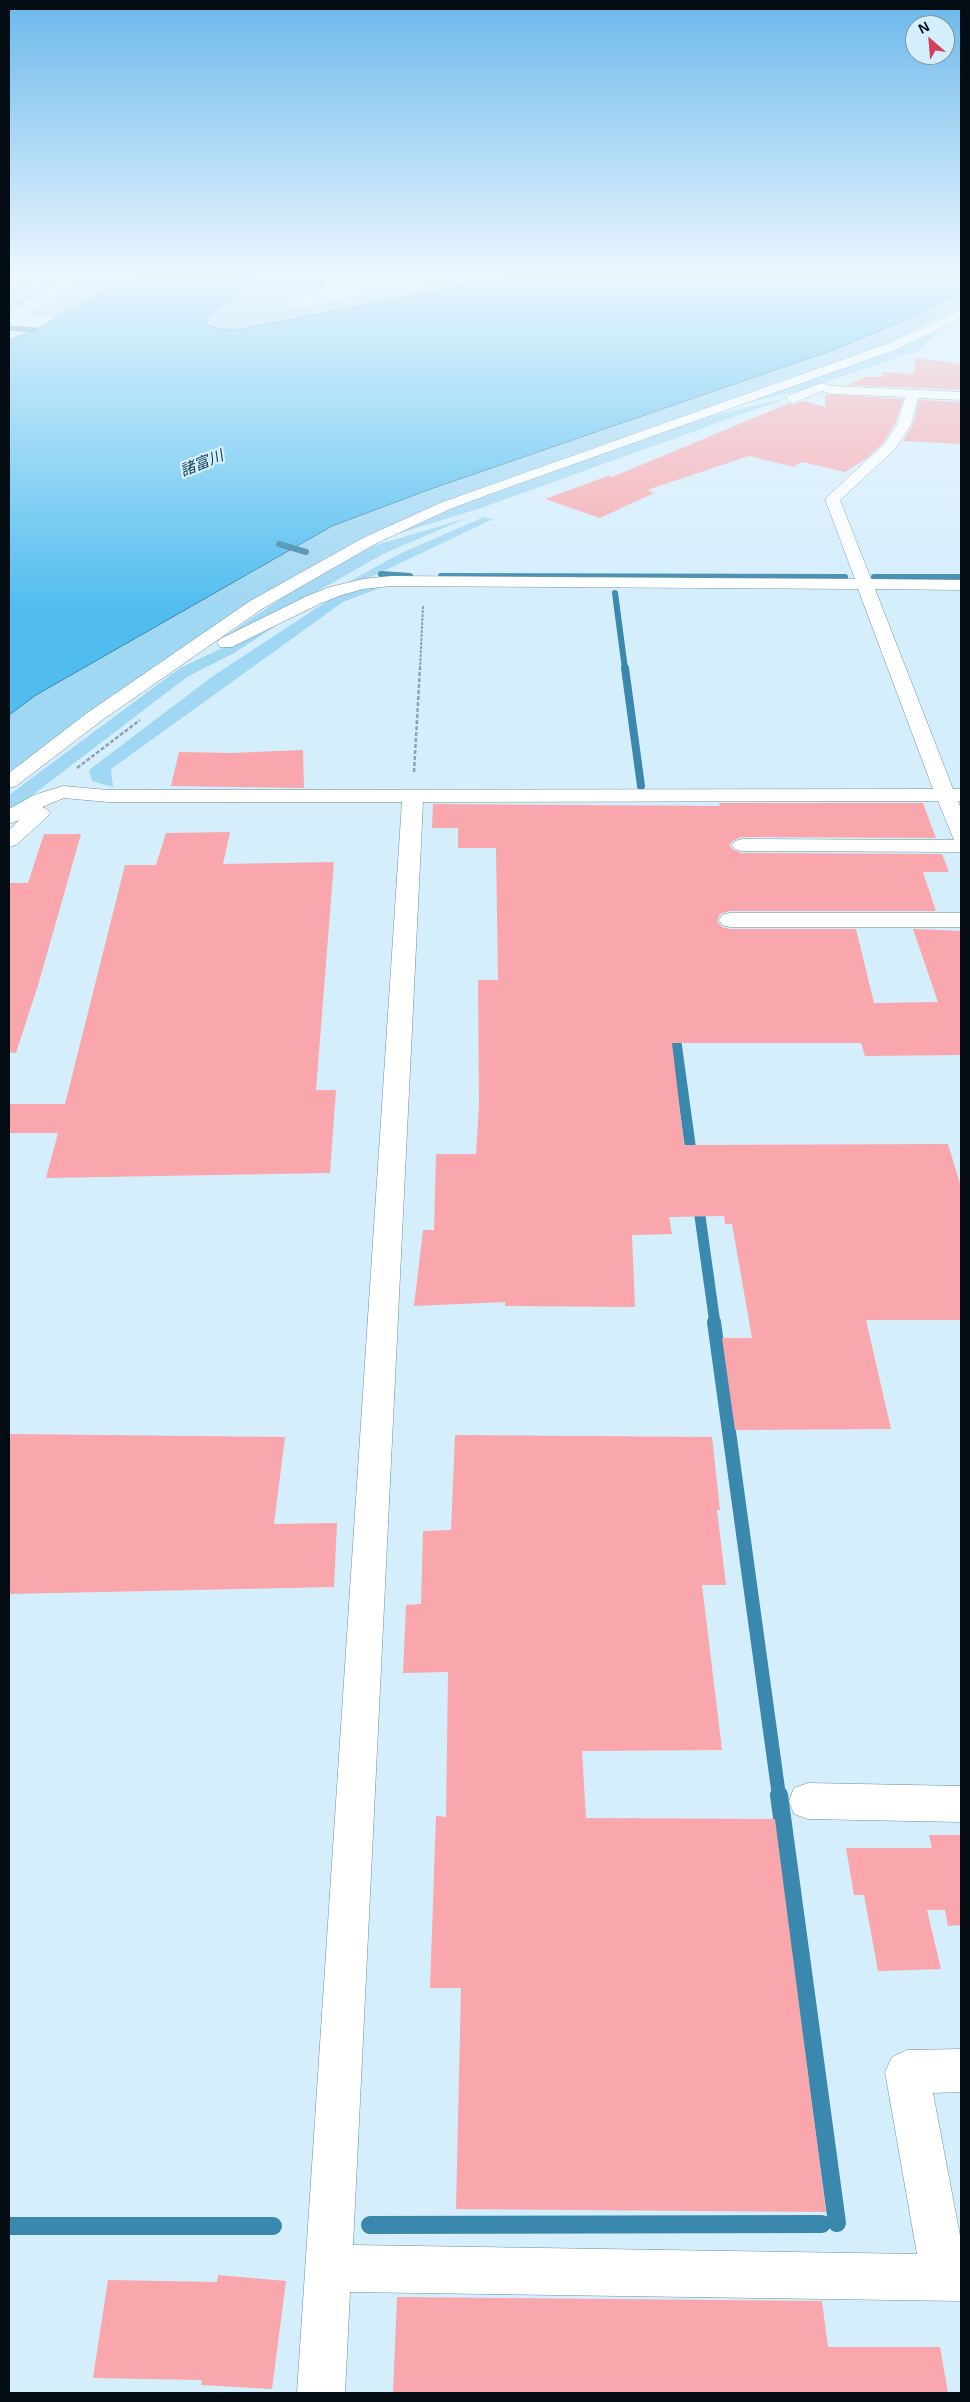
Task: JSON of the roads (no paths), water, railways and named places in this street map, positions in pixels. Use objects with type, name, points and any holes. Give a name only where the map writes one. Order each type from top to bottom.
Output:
[{"type":"street","points":[[9,782],[94,717],[256,605],[369,541],[477,494],[787,383]]},
{"type":"street","points":[[782,403],[832,383]]},
{"type":"street","points":[[701,413],[728,410],[821,388],[961,396]]},
{"type":"street","points":[[912,394],[904,425],[889,446],[832,499],[863,584],[953,795],[961,835]]},
{"type":"street","points":[[369,541],[385,540],[451,520]]},
{"type":"street","points":[[182,657],[217,648],[313,600],[336,591],[363,584],[391,581],[961,585]]},
{"type":"street","points":[[9,818],[42,799],[63,792],[108,796],[953,795]]},
{"type":"street","points":[[9,841],[63,792]]},
{"type":"street","points":[[321,2393],[330,2268],[413,795]]},
{"type":"street","points":[[742,846],[961,846]]},
{"type":"street","points":[[730,920],[961,920]]},
{"type":"street","points":[[808,1800],[961,1804]]},
{"type":"street","points":[[330,2268],[953,2278],[907,2072],[961,2071]]},
{"type":"water","name":"諸富川","points":[[9,383],[737,383],[428,490],[332,526],[36,695],[9,715]]},
{"type":"waterway","points":[[279,544],[306,552]]},
{"type":"waterway","points":[[381,574],[410,576]]},
{"type":"waterway","points":[[441,576],[845,577]]},
{"type":"waterway","points":[[874,577],[961,577]]},
{"type":"waterway","points":[[615,593],[625,669]]},
{"type":"waterway","points":[[625,668],[641,786]]},
{"type":"waterway","points":[[674,1028],[692,1159]]},
{"type":"waterway","points":[[698,1202],[715,1324]]},
{"type":"waterway","points":[[714,1322],[779,1796]]},
{"type":"waterway","points":[[779,1795],[837,2223]]},
{"type":"waterway","points":[[370,2225],[822,2224]]},
{"type":"waterway","points":[[9,2226],[273,2226]]}]
